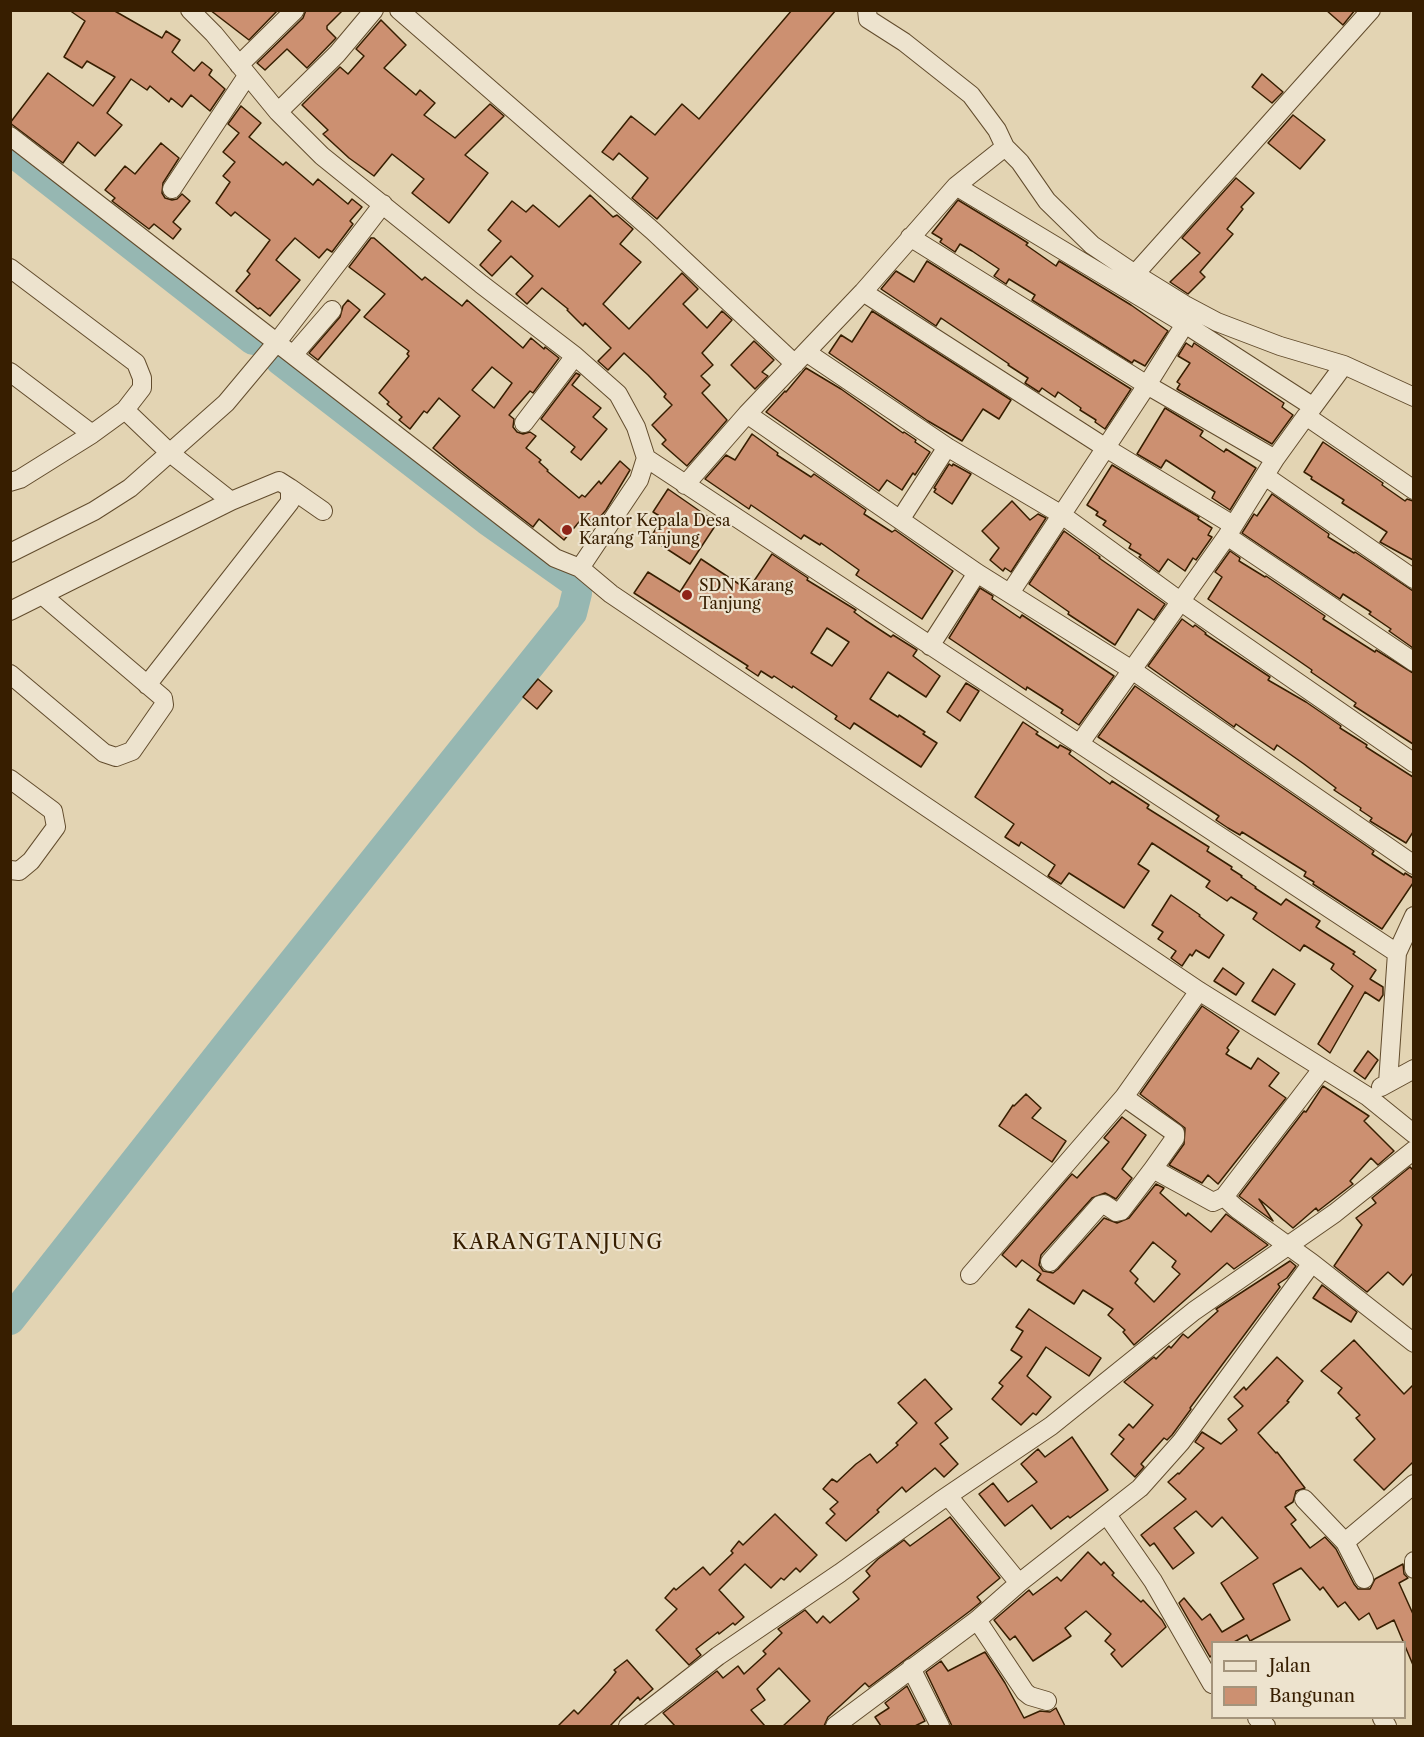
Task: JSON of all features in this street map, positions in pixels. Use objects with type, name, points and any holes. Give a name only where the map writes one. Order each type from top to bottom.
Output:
[{"type":"street","points":[[190,10],[214,34],[278,112],[322,156],[575,356],[618,394],[636,427],[646,458],[639,480],[580,568]]},
{"type":"street","points":[[172,189],[243,70],[295,10]]},
{"type":"street","points":[[278,112],[337,54],[374,10]]},
{"type":"street","points":[[399,10],[800,358],[1062,515],[1180,602],[1413,764]]},
{"type":"street","points":[[867,10],[868,19],[904,42],[971,95],[998,130],[1005,147],[1020,162],[1047,201],[1092,245],[1185,305],[1217,322],[1280,346],[1344,365],[1413,397]]},
{"type":"street","points":[[1135,274],[1371,10]]},
{"type":"street","points":[[10,136],[555,558],[580,568],[610,594],[1199,992],[1367,1096],[1413,1134]]},
{"type":"street","points":[[685,485],[747,414],[863,292],[956,186],[1005,147]]},
{"type":"street","points":[[956,186],[1185,324],[1309,411],[1413,490]]},
{"type":"street","points":[[10,553],[94,511],[130,488],[226,403],[277,342],[383,204]]},
{"type":"street","points":[[910,237],[1147,385],[1275,459]]},
{"type":"street","points":[[10,267],[136,363],[142,378],[142,388],[124,410],[92,434],[14,478]]},
{"type":"street","points":[[863,292],[1230,530],[1413,662]]},
{"type":"street","points":[[1010,593],[1185,324],[1185,305]]},
{"type":"street","points":[[293,355],[332,310]]},
{"type":"street","points":[[524,423],[575,356]]},
{"type":"street","points":[[1080,743],[1230,530],[1275,459],[1344,365]]},
{"type":"street","points":[[10,372],[92,434]]},
{"type":"street","points":[[124,410],[170,453],[231,501]]},
{"type":"street","points":[[747,414],[978,573],[1131,670],[1413,865]]},
{"type":"street","points":[[900,520],[947,447]]},
{"type":"street","points":[[646,458],[1397,953]]},
{"type":"street","points":[[1265,476],[1413,579]]},
{"type":"street","points":[[10,610],[231,501],[279,481],[323,511]]},
{"type":"street","points":[[147,685],[290,502],[290,488]]},
{"type":"street","points":[[930,646],[978,573]]},
{"type":"street","points":[[10,674],[104,753],[116,757],[132,751],[164,705],[163,698],[42,595]]},
{"type":"street","points":[[10,779],[53,811],[56,827],[31,861],[19,871],[10,870]]},
{"type":"street","points":[[1388,1083],[1397,953],[1412,924]]},
{"type":"street","points":[[970,1275],[1124,1097],[1199,992]]},
{"type":"street","points":[[1154,1169],[1212,1202],[1224,1197],[1322,1069]]},
{"type":"street","points":[[1367,1096],[1413,1069]]},
{"type":"street","points":[[1050,1262],[1100,1205],[1104,1204],[1116,1212],[1121,1211],[1175,1138],[1175,1133],[1124,1097]]},
{"type":"street","points":[[627,1726],[718,1656],[1051,1426],[1194,1311],[1335,1213],[1413,1150]]},
{"type":"street","points":[[1224,1197],[1413,1343]]},
{"type":"street","points":[[835,1726],[977,1620],[1019,1583],[1140,1488],[1181,1442],[1312,1263]]},
{"type":"street","points":[[1345,1542],[1413,1484]]},
{"type":"street","points":[[948,1496],[1019,1583]]},
{"type":"street","points":[[1304,1499],[1345,1542],[1364,1579]]},
{"type":"street","points":[[1107,1515],[1153,1581],[1211,1681]]},
{"type":"street","points":[[1413,1561],[1413,1569]]},
{"type":"street","points":[[977,1620],[1025,1692],[1030,1696],[1047,1701]]},
{"type":"street","points":[[910,1668],[940,1726]]},
{"type":"building","points":[[69,10],[113,10],[162,38],[166,31],[180,40],[172,52],[194,71],[202,62],[212,70],[209,75],[225,89],[210,111],[191,95],[182,107],[171,98],[169,102],[150,86],[147,90],[131,79],[107,113],[122,125],[95,156],[78,142],[63,163],[10,123],[48,73],[93,106],[115,77],[87,61],[82,68],[64,57],[85,21]]},
{"type":"building","points":[[210,10],[278,10],[249,40]]},
{"type":"building","points":[[306,10],[343,10],[327,26],[336,38],[307,68],[287,49],[265,70],[257,63],[303,18]]},
{"type":"building","points":[[792,10],[836,10],[657,219],[632,198],[648,178],[619,153],[613,160],[602,152],[631,116],[655,135],[682,104],[699,119]]},
{"type":"building","points":[[1326,10],[1355,10],[1343,25]]},
{"type":"building","points":[[381,20],[406,45],[384,68],[416,95],[420,90],[435,103],[424,115],[455,138],[490,104],[504,116],[465,155],[488,173],[449,223],[412,193],[424,179],[392,154],[374,176],[349,158],[323,134],[328,130],[302,105],[340,67],[348,74],[364,56],[356,49]]},
{"type":"building","points":[[1262,74],[1283,92],[1272,103],[1252,87]]},
{"type":"building","points":[[241,106],[261,123],[249,137],[283,165],[286,162],[313,185],[318,179],[348,204],[352,199],[362,207],[350,221],[353,224],[332,252],[327,249],[319,258],[295,238],[285,249],[276,260],[300,280],[270,316],[236,291],[250,274],[247,271],[270,240],[235,212],[231,216],[216,203],[230,182],[223,176],[235,162],[223,152],[239,133],[228,124]]},
{"type":"building","points":[[1293,115],[1325,140],[1300,169],[1268,143]]},
{"type":"building","points":[[161,143],[179,158],[163,183],[162,193],[165,198],[172,200],[182,194],[190,201],[173,222],[181,229],[173,239],[154,224],[149,229],[112,201],[115,198],[105,190],[125,166],[135,174]]},
{"type":"building","points":[[1236,178],[1254,193],[1241,207],[1243,209],[1227,229],[1233,234],[1200,272],[1205,277],[1188,294],[1170,282],[1200,253],[1182,238]]},
{"type":"building","points":[[590,195],[613,217],[617,215],[633,229],[620,244],[641,262],[603,304],[629,329],[682,273],[698,289],[683,304],[707,328],[722,311],[732,320],[702,353],[713,365],[701,376],[710,385],[702,393],[727,420],[687,466],[662,444],[666,440],[652,425],[672,405],[664,397],[666,394],[648,375],[624,353],[608,370],[598,361],[611,348],[585,323],[583,326],[568,309],[542,288],[527,304],[516,294],[533,276],[511,256],[492,276],[480,265],[501,241],[488,230],[512,201],[526,212],[533,205],[559,227]]},
{"type":"building","points":[[958,200],[1028,243],[1026,245],[1056,266],[1059,261],[1131,305],[1168,331],[1145,366],[1134,360],[1132,363],[1032,300],[1035,295],[1009,279],[1006,284],[994,276],[999,269],[972,251],[960,244],[955,252],[940,242],[942,239],[932,233]]},
{"type":"building","points":[[371,238],[374,238],[422,280],[425,277],[462,306],[467,300],[523,348],[531,338],[559,358],[533,393],[530,391],[509,415],[514,419],[513,427],[517,432],[523,434],[530,432],[536,436],[526,448],[541,460],[539,462],[547,471],[579,498],[582,495],[585,497],[599,481],[601,484],[620,461],[630,470],[606,510],[594,524],[584,516],[564,540],[539,519],[533,527],[461,471],[433,448],[460,416],[439,398],[427,413],[424,411],[410,429],[399,420],[402,417],[387,404],[389,402],[379,393],[409,356],[407,354],[409,351],[364,317],[385,294],[349,267]],"holes":[[[492,367],[512,383],[494,408],[472,390]]]},
{"type":"building","points":[[927,261],[1131,389],[1105,429],[1058,392],[1055,397],[1042,388],[1039,392],[1025,383],[1028,378],[941,318],[936,326],[881,289],[896,271],[914,282]]},
{"type":"building","points":[[348,300],[360,310],[318,360],[309,353],[340,317],[343,306]]},
{"type":"building","points":[[872,311],[1011,400],[999,419],[983,409],[962,441],[928,421],[829,353],[841,335],[852,342]]},
{"type":"building","points":[[754,341],[774,360],[762,372],[768,376],[755,389],[731,365]]},
{"type":"building","points":[[1186,343],[1192,347],[1194,343],[1284,403],[1282,407],[1293,415],[1272,444],[1177,389],[1180,384],[1177,382],[1190,363],[1178,356]]},
{"type":"building","points":[[806,368],[841,389],[930,452],[902,490],[887,480],[879,491],[766,412]]},
{"type":"building","points":[[576,373],[580,375],[572,385],[601,408],[593,417],[607,429],[581,460],[571,452],[575,447],[541,419]]},
{"type":"building","points":[[1165,408],[1203,431],[1200,436],[1224,452],[1226,449],[1256,468],[1230,510],[1212,498],[1215,492],[1166,460],[1161,468],[1137,454]]},
{"type":"building","points":[[752,434],[778,453],[777,455],[811,477],[814,474],[866,510],[864,514],[892,532],[895,530],[953,571],[922,619],[856,575],[859,570],[821,543],[820,545],[804,535],[801,539],[751,505],[749,509],[705,479],[726,455],[735,460]]},
{"type":"building","points":[[1323,442],[1405,501],[1407,499],[1413,501],[1413,560],[1380,542],[1387,532],[1342,503],[1344,500],[1304,472]]},
{"type":"building","points":[[949,464],[971,474],[952,504],[934,492],[936,489],[934,488]]},
{"type":"building","points":[[1112,465],[1199,517],[1198,519],[1212,528],[1208,535],[1212,537],[1196,560],[1193,558],[1185,571],[1168,559],[1159,572],[1139,557],[1141,555],[1129,548],[1131,544],[1103,525],[1106,521],[1096,515],[1098,512],[1087,505]]},
{"type":"building","points":[[668,489],[717,523],[690,564],[650,538],[663,518],[653,512]]},
{"type":"building","points":[[1272,494],[1329,534],[1328,537],[1355,552],[1413,591],[1413,648],[1369,614],[1371,612],[1343,594],[1340,599],[1242,533],[1254,514],[1257,516]]},
{"type":"building","points":[[1012,501],[1030,520],[1038,514],[1046,518],[1011,572],[1005,568],[1003,571],[990,560],[999,548],[982,531]]},
{"type":"building","points":[[1064,531],[1165,604],[1154,620],[1138,609],[1115,645],[1068,614],[1069,612],[1029,584]]},
{"type":"building","points":[[1230,551],[1240,558],[1239,561],[1266,576],[1325,616],[1323,619],[1413,673],[1413,744],[1354,706],[1356,703],[1311,672],[1312,670],[1208,599],[1222,577],[1215,572]]},
{"type":"building","points":[[772,554],[808,578],[807,580],[856,610],[854,612],[865,620],[917,650],[913,656],[940,676],[926,697],[888,672],[870,699],[925,732],[923,734],[937,743],[921,767],[854,723],[850,729],[835,719],[837,716],[793,686],[792,688],[774,676],[772,678],[761,671],[758,676],[746,668],[748,666],[634,593],[648,572],[680,592],[701,559],[748,590]],"holes":[[[827,628],[849,642],[832,666],[811,653]]]},
{"type":"building","points":[[980,588],[1020,618],[1022,615],[1114,676],[1079,725],[1061,713],[1063,710],[1027,687],[1026,690],[949,638]]},
{"type":"building","points":[[1182,619],[1193,627],[1195,625],[1270,677],[1268,680],[1306,702],[1367,745],[1366,747],[1413,777],[1413,832],[1406,843],[1370,821],[1372,818],[1360,810],[1361,808],[1334,790],[1336,788],[1277,745],[1274,750],[1236,724],[1234,727],[1148,666]]},
{"type":"building","points":[[538,679],[552,691],[537,709],[523,697]]},
{"type":"building","points":[[966,683],[979,691],[960,721],[947,712]]},
{"type":"building","points":[[1135,686],[1374,851],[1372,854],[1404,875],[1405,873],[1413,878],[1413,883],[1382,929],[1313,884],[1314,882],[1304,876],[1306,872],[1242,832],[1240,835],[1228,828],[1216,820],[1219,816],[1098,737]]},
{"type":"building","points":[[1023,722],[1038,732],[1036,734],[1058,748],[1060,745],[1071,751],[1069,754],[1110,784],[1112,781],[1149,805],[1147,808],[1209,847],[1207,851],[1232,867],[1231,869],[1255,888],[1281,905],[1286,899],[1320,921],[1316,927],[1355,952],[1353,954],[1376,970],[1370,979],[1383,987],[1383,995],[1379,1001],[1365,992],[1330,1053],[1318,1044],[1353,986],[1331,969],[1334,964],[1304,945],[1300,951],[1253,919],[1257,913],[1231,897],[1227,901],[1206,887],[1210,881],[1152,843],[1138,864],[1149,871],[1124,908],[1069,873],[1061,884],[1048,876],[1055,865],[1021,842],[1019,846],[1005,837],[1014,824],[975,797]]},
{"type":"building","points":[[1171,895],[1224,935],[1209,958],[1196,950],[1192,956],[1190,954],[1182,966],[1171,958],[1176,951],[1158,939],[1163,932],[1152,925]]},
{"type":"building","points":[[1223,968],[1244,983],[1236,995],[1214,981]]},
{"type":"building","points":[[1273,969],[1295,984],[1275,1015],[1252,1001]]},
{"type":"building","points":[[1202,1006],[1239,1031],[1227,1048],[1229,1050],[1226,1054],[1251,1069],[1258,1058],[1279,1073],[1269,1086],[1286,1098],[1218,1184],[1208,1175],[1202,1183],[1169,1165],[1184,1144],[1185,1128],[1140,1094]]},
{"type":"building","points":[[1368,1051],[1378,1060],[1365,1079],[1354,1071]]},
{"type":"building","points":[[1323,1086],[1369,1116],[1364,1121],[1394,1151],[1378,1165],[1371,1158],[1350,1181],[1353,1184],[1318,1211],[1316,1208],[1293,1228],[1259,1199],[1273,1221],[1239,1196],[1304,1111],[1306,1112]]},
{"type":"building","points":[[1026,1094],[1041,1108],[1032,1118],[1066,1141],[1052,1162],[999,1126],[1013,1105]]},
{"type":"building","points":[[1122,1117],[1146,1135],[1122,1169],[1132,1178],[1116,1199],[1105,1193],[1092,1198],[1041,1255],[1039,1265],[1043,1271],[1053,1273],[1058,1269],[1104,1218],[1117,1223],[1129,1218],[1156,1184],[1164,1188],[1160,1193],[1186,1216],[1188,1213],[1211,1232],[1226,1214],[1268,1245],[1234,1269],[1227,1263],[1134,1345],[1123,1332],[1125,1330],[1108,1315],[1113,1309],[1083,1290],[1074,1304],[1037,1280],[1041,1274],[1022,1260],[1016,1267],[1002,1255],[1072,1174],[1077,1178],[1109,1142],[1104,1138]],"holes":[[[1153,1242],[1176,1261],[1172,1267],[1180,1274],[1154,1302],[1135,1283],[1138,1279],[1130,1271]]]},
{"type":"building","points":[[1410,1167],[1413,1170],[1413,1273],[1403,1285],[1388,1272],[1367,1292],[1334,1266],[1362,1225],[1356,1218],[1376,1203],[1372,1198]]},
{"type":"building","points":[[1290,1261],[1296,1266],[1287,1278],[1278,1284],[1280,1287],[1172,1435],[1167,1440],[1164,1438],[1141,1464],[1144,1467],[1135,1477],[1111,1454],[1124,1439],[1119,1435],[1129,1424],[1133,1428],[1153,1405],[1124,1382],[1154,1357],[1156,1359],[1169,1346],[1171,1348],[1183,1334],[1188,1338],[1218,1311],[1216,1309]]},
{"type":"building","points":[[1322,1285],[1357,1312],[1351,1322],[1313,1298]]},
{"type":"building","points":[[1029,1309],[1101,1358],[1089,1376],[1046,1347],[1027,1376],[1051,1397],[1036,1415],[1033,1413],[1021,1425],[992,1399],[1003,1386],[999,1383],[1022,1357],[1011,1350],[1023,1331],[1016,1327]]},
{"type":"building","points":[[1354,1340],[1404,1394],[1413,1385],[1413,1462],[1384,1490],[1354,1460],[1375,1439],[1356,1418],[1360,1415],[1338,1393],[1342,1388],[1321,1371]]},
{"type":"building","points":[[1277,1357],[1303,1381],[1287,1401],[1289,1402],[1258,1433],[1277,1452],[1305,1488],[1296,1491],[1293,1502],[1285,1507],[1296,1520],[1291,1524],[1310,1548],[1325,1537],[1336,1549],[1358,1589],[1370,1589],[1375,1579],[1403,1564],[1404,1574],[1408,1578],[1399,1583],[1413,1614],[1413,1665],[1406,1648],[1406,1641],[1403,1641],[1394,1620],[1377,1629],[1369,1613],[1359,1620],[1345,1602],[1338,1607],[1323,1587],[1320,1590],[1301,1568],[1273,1584],[1290,1620],[1250,1641],[1247,1635],[1236,1641],[1211,1641],[1210,1657],[1179,1603],[1184,1598],[1202,1620],[1210,1614],[1222,1632],[1244,1619],[1221,1583],[1258,1558],[1222,1517],[1212,1527],[1196,1511],[1174,1528],[1194,1553],[1173,1569],[1154,1543],[1150,1546],[1141,1535],[1186,1499],[1168,1482],[1204,1448],[1195,1442],[1202,1432],[1221,1444],[1237,1430],[1228,1419],[1243,1406],[1234,1397],[1244,1387],[1246,1390]]},
{"type":"building","points":[[925,1379],[952,1409],[935,1423],[948,1438],[940,1444],[958,1464],[944,1477],[935,1468],[906,1492],[902,1487],[877,1510],[879,1512],[846,1541],[826,1523],[835,1514],[830,1509],[838,1502],[823,1489],[832,1479],[837,1482],[870,1454],[877,1463],[898,1445],[896,1443],[917,1423],[898,1403]]},
{"type":"building","points":[[1072,1437],[1108,1490],[1051,1529],[1032,1505],[1005,1526],[979,1494],[993,1483],[1008,1502],[1037,1482],[1021,1464],[1038,1449],[1045,1457]]},
{"type":"building","points":[[775,1514],[817,1555],[800,1572],[796,1568],[784,1580],[781,1578],[771,1588],[745,1564],[719,1590],[744,1617],[735,1625],[733,1623],[719,1634],[718,1632],[696,1649],[701,1655],[689,1665],[656,1630],[677,1609],[665,1598],[674,1588],[676,1590],[703,1567],[710,1575],[733,1553],[731,1551],[739,1541],[743,1545]]},
{"type":"building","points":[[950,1517],[1000,1578],[977,1597],[981,1602],[970,1611],[869,1687],[865,1683],[828,1717],[824,1726],[783,1726],[810,1701],[779,1668],[757,1689],[765,1700],[751,1710],[765,1726],[675,1726],[663,1713],[717,1671],[723,1678],[738,1666],[744,1674],[766,1654],[763,1651],[782,1633],[778,1629],[805,1610],[817,1623],[823,1616],[830,1623],[859,1599],[853,1592],[870,1576],[866,1571],[878,1559],[904,1540],[910,1546]]},
{"type":"building","points":[[1088,1552],[1101,1565],[1104,1562],[1114,1573],[1112,1575],[1141,1602],[1143,1600],[1166,1627],[1122,1667],[1111,1654],[1115,1650],[1105,1641],[1111,1634],[1086,1611],[1065,1628],[1071,1636],[1033,1661],[1015,1636],[1010,1640],[994,1620],[1029,1590],[1033,1595],[1057,1577],[1061,1581]]},
{"type":"building","points":[[985,1652],[1024,1718],[1040,1711],[1050,1712],[1056,1708],[1065,1726],[952,1726],[926,1672],[941,1661],[948,1671]]},
{"type":"building","points":[[627,1660],[653,1689],[640,1700],[638,1697],[610,1726],[558,1726],[574,1710],[578,1714],[608,1682],[616,1672],[614,1670]]},
{"type":"building","points":[[907,1686],[925,1721],[915,1726],[881,1726],[875,1717],[889,1708],[885,1703]]},
{"type":"waterway","points":[[10,150],[253,340]]},
{"type":"waterway","points":[[10,1320],[572,613],[577,593],[576,583],[487,520],[281,361]]},
{"type":"place","name":"Kantor Kepala Desa Karang Tanjung","points":[[567,530]]},
{"type":"place","name":"SDN Karang Tanjung","points":[[687,595]]},
{"type":"district","name":"KARANGTANJUNG","points":[[558,1243]]}]
